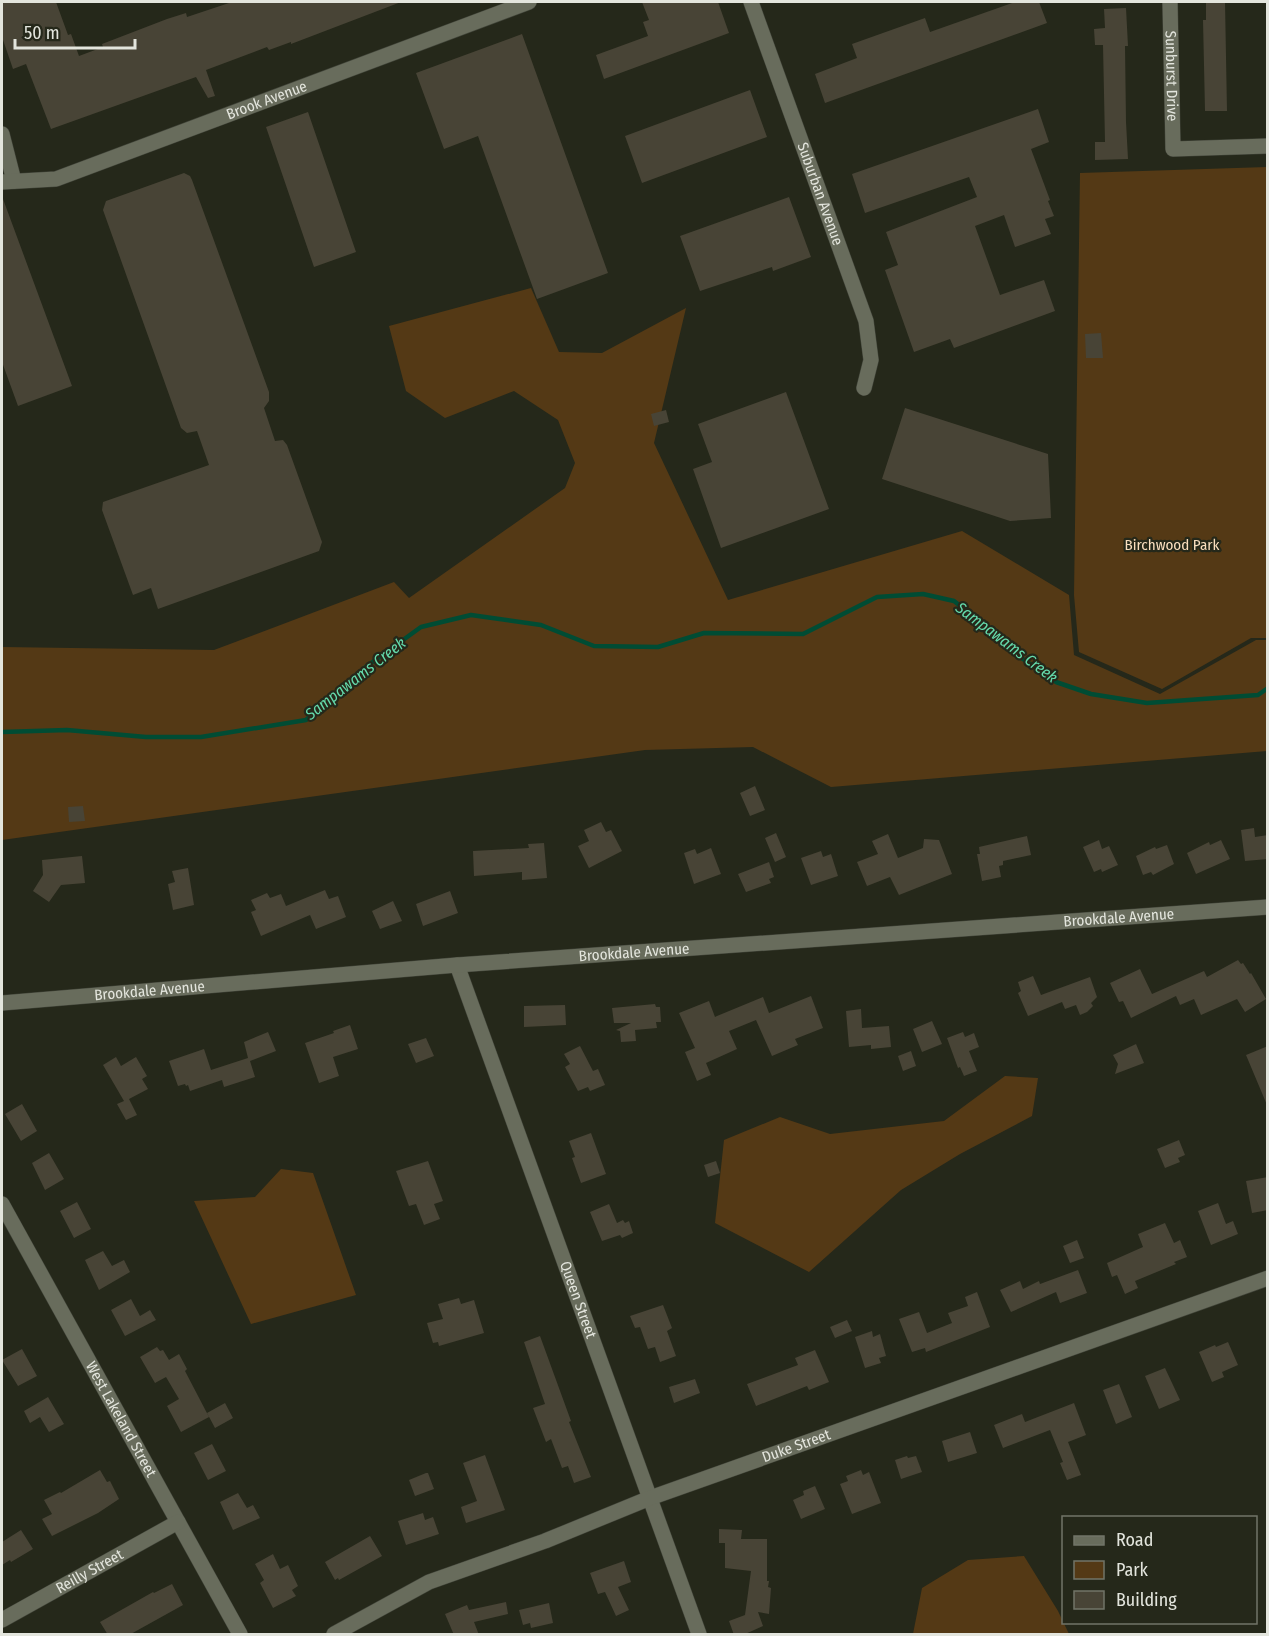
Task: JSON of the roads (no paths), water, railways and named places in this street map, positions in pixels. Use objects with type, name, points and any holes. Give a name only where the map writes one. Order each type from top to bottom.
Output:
[{"type":"street","name":"Brook Avenue","points":[[8,181],[56,179],[529,2]]},
{"type":"street","name":"Suburban Avenue","points":[[751,2],[866,321],[871,360],[864,388]]},
{"type":"street","name":"Sunburst Drive","points":[[1170,2],[1173,149],[1268,146]]},
{"type":"street","points":[[2,134],[8,181]]},
{"type":"street","name":"Brookdale Avenue","points":[[2,1003],[457,965],[1268,907]]},
{"type":"street","name":"Queen Street","points":[[457,965],[699,1635]]},
{"type":"street","name":"West Lakeland Street","points":[[2,1204],[240,1635]]},
{"type":"street","name":"Duke Street","points":[[334,1635],[429,1582],[545,1541],[650,1498],[1268,1278]]},
{"type":"street","name":"Reilly Street","points":[[2,1620],[178,1522]]},
{"type":"waterway","name":"Sampawams Creek","points":[[2,732],[67,730],[146,737],[201,737],[306,720],[367,666],[421,627],[471,615],[541,625],[594,646],[658,647],[704,633],[803,634],[877,597],[923,594],[954,601],[1020,657],[1056,682],[1091,694],[1147,703],[1258,695],[1268,688]]},
{"type":"park label","name":"Birchwood Park","points":[[1172,545]]}]
